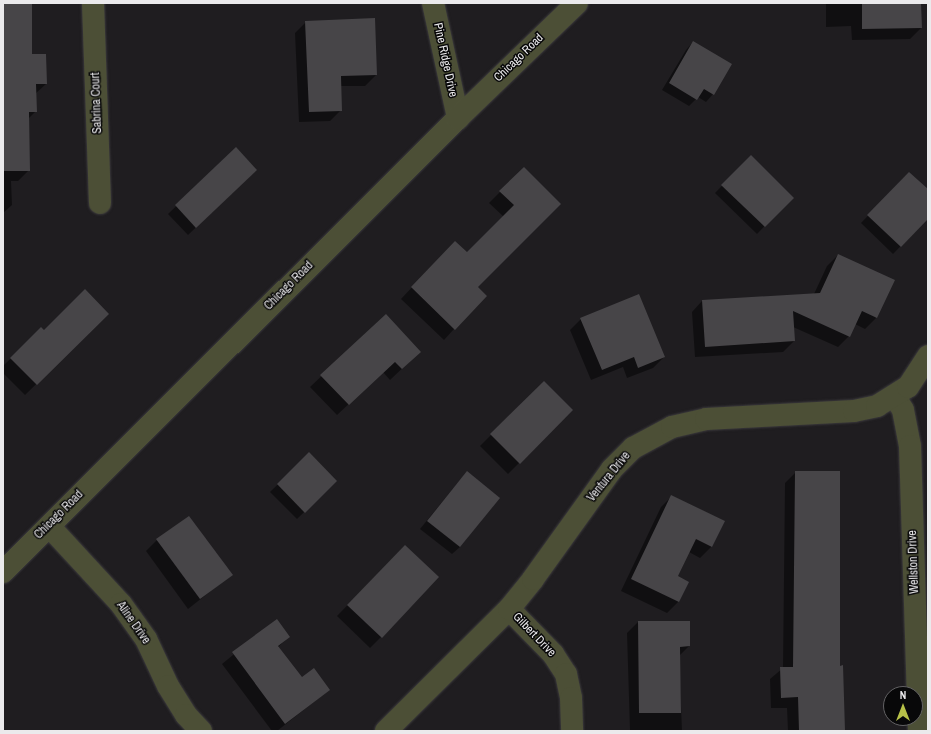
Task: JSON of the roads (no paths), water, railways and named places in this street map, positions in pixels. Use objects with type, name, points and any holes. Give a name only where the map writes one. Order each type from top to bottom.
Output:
[{"type":"street","name":"Sabrina Court","points":[[94,3],[100,203]]},
{"type":"street","name":"Pine Ridge Drive","points":[[433,3],[458,118]]},
{"type":"street","name":"Chicago Road","points":[[3,572],[458,118],[577,3]]},
{"type":"street","name":"Ventura Drive","points":[[386,731],[509,609],[533,580],[612,469],[639,445],[672,427],[706,418],[854,411],[877,406],[895,397],[908,387],[928,356]]},
{"type":"street","name":"Wellston Drive","points":[[895,397],[904,410],[910,446],[919,731]]},
{"type":"street","name":"Aline Drive","points":[[48,526],[121,604],[146,639],[168,686],[182,709],[201,731]]},
{"type":"street","name":"Gilbert Drive","points":[[509,609],[553,654],[566,674],[571,698],[572,731]]}]
